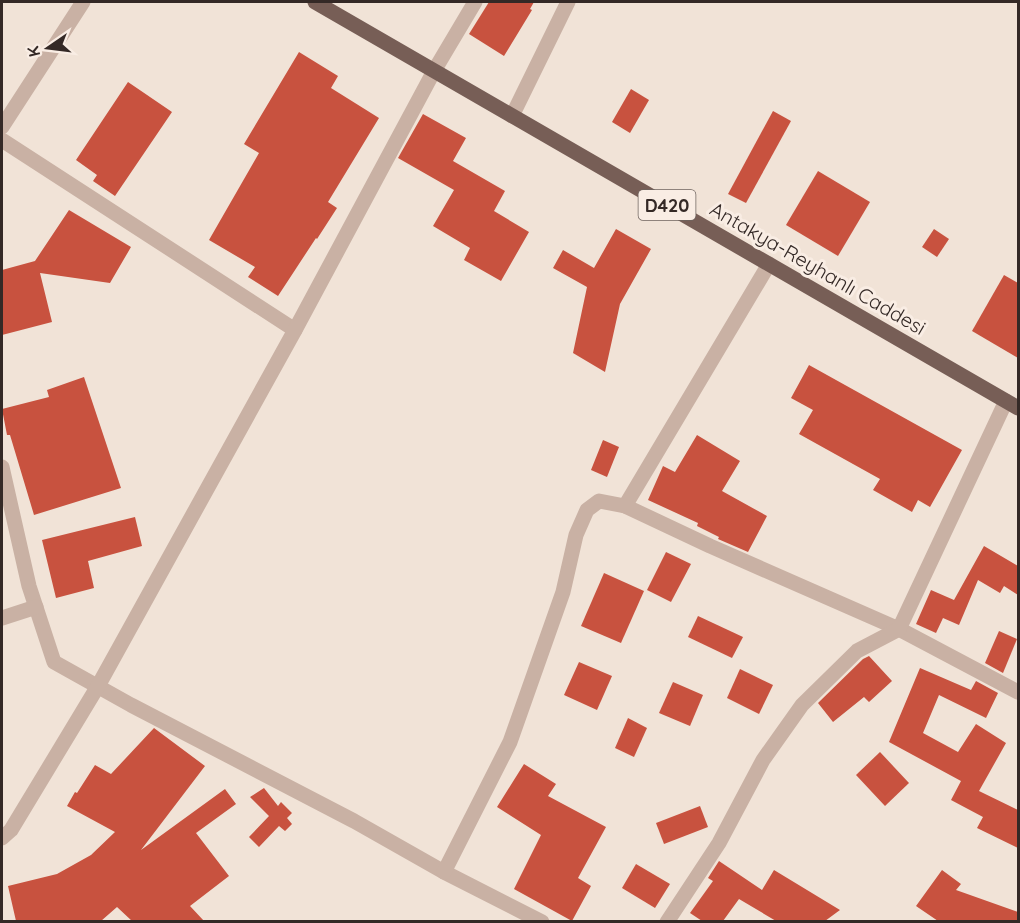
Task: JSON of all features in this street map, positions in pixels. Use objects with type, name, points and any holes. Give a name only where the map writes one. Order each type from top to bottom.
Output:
[{"type":"main road","name":"Antakya-Reyhanlı Caddesi","points":[[315,2],[1012,405]]},
{"type":"street","points":[[2,127],[83,2]]},
{"type":"street","points":[[2,838],[11,830],[98,686],[295,330],[434,71],[476,2]]},
{"type":"street","points":[[512,116],[568,2]]},
{"type":"street","points":[[2,140],[295,330]]},
{"type":"street","points":[[625,506],[769,264]]},
{"type":"street","points":[[667,921],[719,843],[763,760],[802,705],[857,651],[899,629],[1012,405]]},
{"type":"street","points":[[2,467],[29,586],[54,662],[141,711],[354,821],[444,872],[542,921]]},
{"type":"street","points":[[444,872],[510,742],[563,592],[576,535],[587,510],[599,501],[625,506],[899,629],[1018,692]]},
{"type":"street","points":[[2,618],[36,608]]},
{"type":"building","points":[[489,2],[534,2],[530,9],[532,10],[504,56],[469,34]]},
{"type":"building","points":[[299,52],[338,76],[331,88],[379,118],[328,202],[337,208],[278,296],[248,277],[255,267],[209,240],[259,153],[244,144]]},
{"type":"building","points":[[128,82],[172,112],[115,196],[93,181],[97,175],[76,160]]},
{"type":"building","points":[[631,89],[649,100],[630,133],[612,122]]},
{"type":"building","points":[[773,111],[791,121],[746,203],[728,194]]},
{"type":"building","points":[[423,114],[466,138],[453,161],[505,191],[494,211],[529,232],[501,281],[464,260],[470,248],[433,226],[454,190],[398,158]]},
{"type":"building","points":[[818,171],[870,202],[838,256],[786,225]]},
{"type":"building","points":[[69,210],[131,247],[110,283],[40,273],[52,322],[2,335],[2,270],[35,261]]},
{"type":"building","points":[[616,229],[651,249],[620,304],[605,372],[573,353],[587,287],[553,268],[563,250],[594,268]]},
{"type":"building","points":[[934,229],[949,239],[937,257],[922,247]]},
{"type":"building","points":[[1004,275],[1018,283],[1018,358],[972,331]]},
{"type":"building","points":[[809,365],[962,450],[930,507],[918,500],[912,512],[873,490],[880,479],[799,434],[813,410],[791,398]]},
{"type":"building","points":[[84,377],[121,488],[34,515],[10,435],[7,435],[2,409],[49,397],[47,390]]},
{"type":"building","points":[[697,435],[740,461],[722,491],[767,516],[748,552],[718,539],[719,537],[697,526],[698,523],[648,500],[663,466],[675,472]]},
{"type":"building","points":[[603,440],[619,447],[607,477],[591,470]]},
{"type":"building","points":[[135,517],[142,546],[88,561],[94,588],[56,598],[42,540]]},
{"type":"building","points":[[984,546],[1018,566],[1018,595],[1004,586],[1000,593],[978,580],[959,625],[943,618],[936,633],[916,624],[931,590],[954,600]]},
{"type":"building","points":[[666,552],[691,564],[671,602],[647,590]]},
{"type":"building","points":[[604,573],[644,591],[621,643],[581,626]]},
{"type":"building","points":[[698,616],[743,637],[732,658],[688,637]]},
{"type":"building","points":[[999,631],[1017,639],[1003,673],[985,663]]},
{"type":"building","points":[[869,656],[892,681],[869,702],[864,697],[833,722],[818,703],[863,659]]},
{"type":"building","points":[[579,662],[612,676],[597,710],[564,695]]},
{"type":"building","points":[[920,668],[971,690],[976,681],[998,693],[986,718],[939,695],[923,733],[958,752],[976,724],[1006,743],[979,791],[1018,810],[1018,848],[977,828],[983,817],[951,800],[961,781],[889,742]]},
{"type":"building","points":[[740,669],[773,685],[759,714],[727,698]]},
{"type":"building","points":[[673,682],[703,695],[690,726],[659,713]]},
{"type":"building","points":[[628,718],[647,728],[634,757],[615,748]]},
{"type":"building","points":[[154,728],[205,766],[141,850],[225,789],[236,804],[196,833],[229,876],[190,906],[204,921],[132,921],[117,907],[101,921],[16,921],[8,886],[57,874],[91,855],[115,832],[67,806],[95,765],[111,774]]},
{"type":"building","points":[[880,752],[909,783],[885,806],[856,775]]},
{"type":"building","points":[[524,764],[556,784],[548,796],[606,827],[578,878],[591,886],[572,921],[514,889],[541,835],[497,807]]},
{"type":"building","points":[[264,788],[278,806],[281,802],[292,813],[287,818],[292,824],[285,831],[279,826],[259,847],[249,837],[269,816],[250,797]]},
{"type":"building","points":[[700,806],[708,827],[664,844],[656,823]]},
{"type":"building","points":[[719,861],[762,890],[774,870],[840,910],[825,921],[776,921],[739,899],[723,921],[702,921],[690,913],[713,881],[708,878]]},
{"type":"building","points":[[636,864],[670,884],[655,908],[622,888]]},
{"type":"building","points":[[942,870],[961,884],[956,890],[1018,912],[1018,921],[938,921],[916,906]]}]
